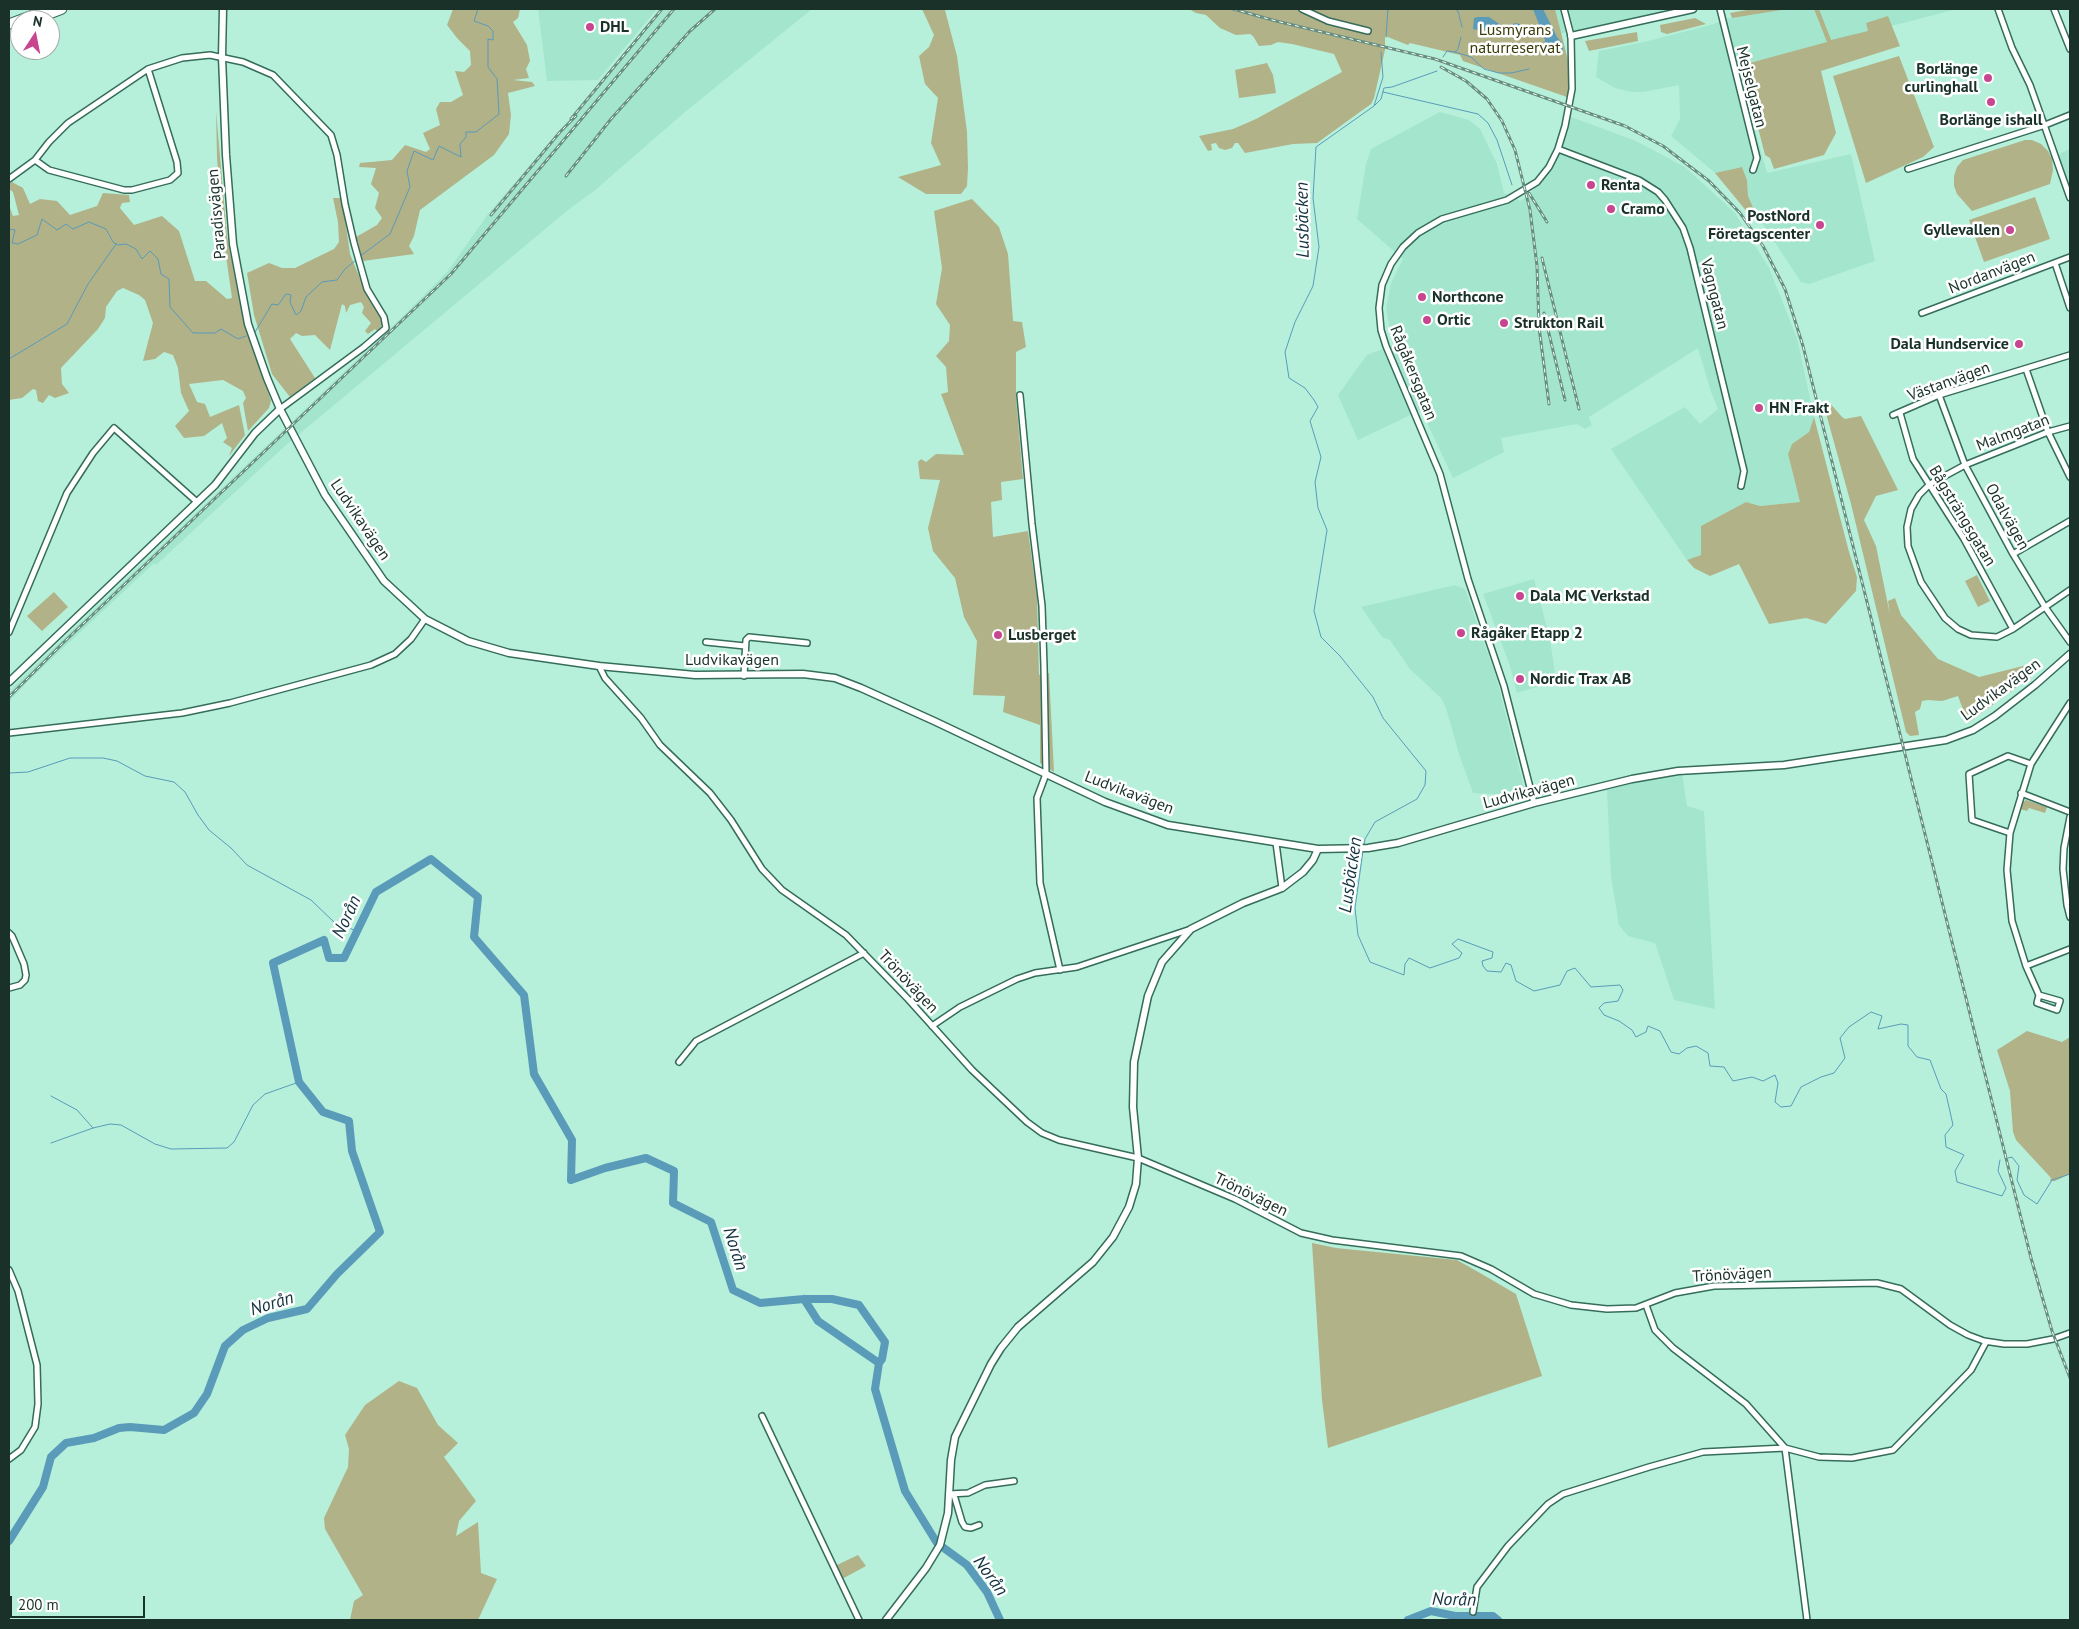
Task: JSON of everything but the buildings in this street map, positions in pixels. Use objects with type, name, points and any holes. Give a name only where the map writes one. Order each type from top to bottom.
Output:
[{"type":"highway","points":[[9,24],[49,9]]},
{"type":"street","name":"Paradisvägen","points":[[223,9],[222,56],[232,244],[252,338],[280,409]]},
{"type":"street","points":[[1302,9],[1328,21],[1368,31]]},
{"type":"street","name":"Rågåkersgatan","points":[[1534,803],[1504,686],[1468,579],[1440,474],[1386,346],[1381,330],[1379,308],[1382,285],[1387,272],[1399,252],[1409,241],[1430,225],[1442,219],[1500,203],[1525,190],[1537,182],[1549,167],[1558,149],[1565,126],[1572,89],[1571,36],[1564,9]]},
{"type":"street","points":[[1571,36],[1693,9]]},
{"type":"street","name":"Mejselgatan","points":[[1720,9],[1757,158],[1753,170]]},
{"type":"street","points":[[1998,9],[2012,48],[2030,85],[2070,198]]},
{"type":"street","points":[[2054,9],[2070,49]]},
{"type":"street","points":[[9,179],[35,160],[49,142],[68,123],[148,69],[191,56],[210,55],[222,56],[259,68],[273,75],[331,135],[337,155],[354,243],[367,289],[384,316],[386,328],[364,347],[280,409],[255,433],[215,485],[9,682]]},
{"type":"street","points":[[35,160],[49,170],[124,190],[132,190],[170,180],[178,173],[177,162],[148,69]]},
{"type":"street","points":[[1908,169],[2045,126],[2070,115]]},
{"type":"street","name":"Vagngatan","points":[[1558,149],[1639,180],[1658,192],[1666,200],[1683,228],[1690,248],[1744,471],[1740,486]]},
{"type":"street","name":"Nordanvägen","points":[[1922,314],[2070,257]]},
{"type":"street","points":[[2055,263],[2070,308]]},
{"type":"street","name":"Västanvägen","points":[[1893,415],[1939,395],[2070,355]]},
{"type":"street","points":[[2026,369],[2048,432],[2070,477]]},
{"type":"street","points":[[1020,395],[1042,606],[1046,774],[1037,798],[1040,882],[1060,970]]},
{"type":"street","name":"Odalvägen","points":[[1939,395],[1965,465],[2013,554],[2045,608],[2070,642]]},
{"type":"street","name":"Ludvikavägen","points":[[280,409],[325,495],[384,580],[425,618],[468,641],[509,653],[599,666],[695,675],[803,674],[840,680],[1105,802],[1168,825],[1318,850],[1368,848],[1428,836],[1534,803],[1632,779],[1678,771],[1784,765],[1946,740],[1973,730],[1995,716],[2035,685],[2070,654]]},
{"type":"street","name":"Bågsträngsgatan","points":[[1900,413],[1909,450],[1964,539],[2013,629]]},
{"type":"street","name":"Malmgatan","points":[[1930,484],[1965,465],[2048,432],[2070,426]]},
{"type":"street","points":[[9,632],[67,494],[93,453],[114,428],[197,502]]},
{"type":"street","points":[[1930,484],[1919,494],[1911,509],[1907,527],[1908,546],[1921,582],[1944,618],[1958,629],[1971,635],[1986,638],[1997,637],[2013,629],[2070,590]]},
{"type":"street","points":[[2013,554],[2070,521]]},
{"type":"street","points":[[9,733],[182,713],[230,703],[372,665],[395,654],[411,639],[425,618]]},
{"type":"street","points":[[744,676],[747,638],[753,636],[807,643]]},
{"type":"street","points":[[706,642],[745,646]]},
{"type":"street","name":"Trönövägen","points":[[599,666],[605,678],[641,718],[660,745],[710,793],[731,820],[762,868],[775,883],[801,904],[846,935],[972,1070],[1027,1122],[1042,1133],[1059,1140],[1138,1158],[1211,1188],[1293,1230],[1310,1236],[1461,1256],[1491,1269],[1534,1294],[1572,1305],[1619,1309],[1636,1308],[1675,1293],[1714,1286],[1884,1284],[1897,1287],[1960,1331],[1986,1342],[2026,1344],[2053,1339],[2070,1333]]},
{"type":"street","points":[[2039,995],[2026,966],[2012,921],[2007,870],[2010,833],[2030,764],[2070,703]]},
{"type":"street","points":[[2010,833],[1972,820],[1969,774],[2008,756],[2030,764]]},
{"type":"street","points":[[2021,793],[2070,812]]},
{"type":"street","points":[[2070,817],[2064,848],[2070,917]]},
{"type":"street","points":[[1276,843],[1282,888]]},
{"type":"street","points":[[2064,848],[2070,850]]},
{"type":"street","points":[[932,1026],[960,1007],[1017,979],[1035,973],[1076,967],[1191,929],[1243,903],[1282,888],[1303,872],[1313,860],[1318,850]]},
{"type":"street","points":[[886,1620],[932,1558],[944,1535],[952,1494],[951,1460],[957,1431],[991,1364],[1018,1327],[1086,1270],[1114,1237],[1124,1219],[1133,1196],[1138,1158],[1133,1108],[1134,1062],[1148,996],[1162,962],[1191,929]]},
{"type":"street","points":[[9,933],[24,964],[26,975],[25,980],[20,985],[9,988]]},
{"type":"street","points":[[2026,966],[2070,949]]},
{"type":"street","points":[[679,1062],[696,1041],[864,953]]},
{"type":"street","points":[[9,1270],[18,1291],[37,1365],[38,1404],[35,1427],[21,1450],[9,1459]]},
{"type":"street","points":[[1646,1305],[1655,1330],[1673,1348],[1746,1404],[1785,1448],[1807,1620]]},
{"type":"street","points":[[1474,1612],[1477,1587],[1482,1580],[1508,1546],[1548,1504],[1563,1494],[1703,1452],[1785,1448],[1819,1457],[1852,1458],[1893,1450],[1971,1370],[1986,1342]]},
{"type":"street","points":[[762,1416],[859,1620]]},
{"type":"street","points":[[952,1494],[968,1493],[985,1486],[1014,1481]]},
{"type":"street","points":[[952,1494],[962,1522],[966,1527],[971,1528],[979,1525]]},
{"type":"shaded area","points":[[538,9],[657,9],[598,80],[547,81]]},
{"type":"shaded area","points":[[664,9],[812,9],[685,112],[594,191],[568,210],[285,446],[156,565],[154,563],[28,681],[9,702],[9,692],[24,676],[401,318],[448,271],[488,214]]},
{"type":"shaded area","points":[[1555,9],[1674,9],[1560,34]]},
{"type":"shaded area","points":[[1788,9],[1957,9],[1737,66],[1767,173],[1851,154],[1875,261],[1809,284],[1801,282],[1755,212],[1748,196],[1747,180],[1742,167],[1715,173],[1671,136],[1680,119],[1679,85],[1643,92],[1632,92],[1615,88],[1596,77],[1599,51],[1644,42],[1714,24],[1725,19]]},
{"type":"shaded area","points":[[1440,112],[1469,120],[1480,129],[1497,164],[1504,193],[1520,201],[1527,197],[1550,170],[1563,146],[1571,117],[1636,141],[1685,167],[1735,213],[1769,268],[1797,338],[1814,417],[1809,432],[1792,444],[1788,454],[1800,502],[1760,506],[1746,502],[1701,526],[1701,555],[1687,560],[1611,449],[1685,407],[1700,424],[1718,409],[1698,348],[1589,417],[1592,425],[1585,429],[1577,424],[1501,438],[1504,452],[1453,478],[1421,410],[1358,440],[1338,395],[1367,355],[1393,345],[1386,309],[1391,283],[1403,259],[1357,219],[1366,164],[1371,149]]},
{"type":"shaded area","points":[[2070,149],[2070,192],[2058,158],[2061,153]]},
{"type":"shaded area","points":[[1534,579],[1550,639],[1556,681],[1517,693],[1510,666],[1483,594]]},
{"type":"shaded area","points":[[1455,585],[1465,589],[1496,676],[1525,791],[1505,795],[1473,793],[1459,754],[1446,708],[1441,698],[1410,669],[1390,640],[1382,637],[1361,607]]},
{"type":"shaded area","points":[[1682,773],[1687,806],[1704,811],[1715,1009],[1674,1000],[1655,943],[1628,936],[1619,925],[1611,877],[1607,790],[1648,778]]},
{"type":"green space","points":[[453,9],[520,9],[518,18],[513,22],[527,45],[530,61],[526,69],[529,78],[513,80],[532,82],[535,86],[508,93],[511,115],[509,134],[494,155],[420,210],[414,236],[409,246],[414,254],[363,261],[356,237],[377,225],[382,218],[375,208],[379,193],[371,184],[376,168],[359,167],[360,163],[392,160],[405,145],[426,152],[430,149],[423,133],[440,125],[436,109],[440,102],[451,102],[463,95],[455,71],[464,72],[471,65],[470,51],[447,25]]},
{"type":"green space","points":[[922,9],[945,10],[957,56],[967,132],[967,186],[961,194],[926,194],[898,177],[941,165],[931,143],[938,98],[925,84],[919,56],[929,47],[934,35]]},
{"type":"green space","name":"Lusmyrans naturreservat","points":[[1189,9],[1555,9],[1569,64],[1568,95],[1567,97],[1463,61],[1460,55],[1410,43],[1408,45],[1385,36],[1385,50],[1371,104],[1317,143],[1293,144],[1245,153],[1238,143],[1235,143],[1232,148],[1225,150],[1219,148],[1216,143],[1211,144],[1212,150],[1208,151],[1199,136],[1233,129],[1256,119],[1342,72],[1334,54],[1278,42],[1259,46],[1250,34],[1236,35],[1220,28],[1206,15]]},
{"type":"green space","points":[[1752,9],[1788,9],[1732,18],[1730,13]]},
{"type":"green space","points":[[1814,9],[1819,9],[1831,40],[1868,31],[1866,23],[1888,16],[1900,46],[1821,71],[1836,133],[1824,155],[1774,169],[1770,158],[1765,155],[1742,65],[1827,42]]},
{"type":"green space","points":[[1695,18],[1706,24],[1667,34],[1661,32],[1660,25]]},
{"type":"green space","points":[[1637,32],[1638,41],[1589,51],[1585,41]]},
{"type":"green space","points":[[1899,56],[1934,147],[1923,157],[1866,183],[1833,76]]},
{"type":"green space","points":[[1267,63],[1273,75],[1276,93],[1239,98],[1235,70]]},
{"type":"green space","points":[[216,111],[227,236],[240,304],[271,401],[269,408],[248,431],[243,403],[246,398],[243,391],[223,380],[189,384],[197,402],[205,404],[210,417],[239,405],[245,435],[229,456],[232,448],[223,442],[227,438],[222,423],[204,436],[184,438],[175,426],[189,411],[181,393],[178,368],[173,355],[164,352],[155,359],[143,361],[153,323],[145,300],[139,295],[123,288],[117,291],[106,307],[105,318],[98,329],[61,368],[62,384],[69,393],[55,398],[49,395],[43,403],[38,401],[36,390],[33,389],[22,398],[9,400],[9,205],[13,216],[19,215],[13,192],[9,189],[9,184],[12,182],[23,188],[30,204],[40,199],[57,201],[70,215],[97,206],[103,193],[129,195],[130,202],[122,203],[120,208],[134,225],[162,216],[179,231],[195,281],[206,281],[227,299],[232,298],[222,228]]},
{"type":"green space","points":[[2025,140],[2032,140],[2041,144],[2048,151],[2052,159],[2053,170],[2050,184],[1972,211],[1957,194],[1954,186],[1954,176],[1957,167],[1963,160]]},
{"type":"green space","points":[[1742,167],[1747,180],[1748,196],[1755,212],[1748,213],[1715,173]]},
{"type":"green space","name":"Gyllevallen","points":[[2035,197],[2050,239],[1984,262],[1969,220]]},
{"type":"green space","points":[[333,198],[342,198],[350,254],[364,288],[383,321],[380,329],[377,331],[375,329],[368,334],[365,331],[371,323],[362,313],[364,307],[361,302],[350,305],[346,313],[345,306],[342,304],[330,350],[315,335],[302,336],[296,333],[290,339],[315,378],[290,397],[272,374],[254,315],[247,273],[269,263],[282,268],[295,268],[334,249],[339,242],[338,222]]},
{"type":"green space","points":[[972,199],[999,227],[1008,254],[1013,321],[1022,322],[1026,347],[1016,352],[1016,397],[1023,479],[1001,482],[1002,500],[991,502],[993,537],[1028,531],[1037,596],[1039,675],[1049,673],[1054,772],[1040,763],[1040,725],[1003,712],[1005,696],[973,695],[977,641],[964,617],[955,578],[933,551],[928,528],[940,480],[920,479],[918,462],[921,459],[926,462],[936,454],[964,455],[941,394],[948,392],[946,367],[936,356],[949,341],[950,325],[936,304],[942,268],[934,211]]},
{"type":"green space","points":[[1828,401],[1845,419],[1861,416],[1898,490],[1876,496],[1864,520],[1876,546],[1890,615],[1888,601],[1895,598],[1901,615],[1938,659],[1979,677],[2031,664],[2033,675],[1968,723],[1958,696],[1942,701],[1928,700],[1922,701],[1920,709],[1915,712],[1919,735],[1910,736],[1906,732],[1851,504],[1824,406]]},
{"type":"green space","points":[[1814,417],[1857,577],[1856,591],[1826,624],[1806,618],[1769,624],[1739,564],[1710,576],[1694,568],[1687,560],[1701,555],[1701,526],[1746,502],[1760,506],[1800,502],[1788,454],[1792,444],[1809,432]]},
{"type":"green space","points":[[1977,575],[1990,601],[1978,607],[1965,581]]},
{"type":"green space","points":[[54,592],[68,607],[42,631],[27,616]]},
{"type":"green space","points":[[2026,800],[2047,807],[2045,813],[2029,808],[2027,811],[2020,809]]},
{"type":"green space","points":[[2027,1031],[2062,1042],[2070,1037],[2070,1174],[2055,1181],[2050,1181],[2051,1178],[2016,1140],[2013,1132],[2010,1091],[1997,1050]]},
{"type":"green space","points":[[1312,1243],[1336,1248],[1457,1260],[1480,1273],[1516,1294],[1542,1376],[1328,1448],[1322,1400]]},
{"type":"green space","points":[[399,1381],[417,1388],[438,1425],[458,1443],[444,1457],[476,1501],[459,1521],[456,1536],[478,1522],[481,1573],[497,1579],[478,1620],[350,1620],[354,1601],[363,1595],[325,1529],[324,1518],[348,1467],[349,1449],[345,1435],[365,1405]]},
{"type":"green space","points":[[858,1555],[866,1566],[842,1579],[835,1566]]},
{"type":"water","points":[[1533,9],[1543,9],[1557,37],[1563,44],[1563,52],[1551,55],[1544,54],[1545,40]]},
{"type":"water","points":[[1489,17],[1507,29],[1515,23],[1520,24],[1520,27],[1515,34],[1509,36],[1488,28],[1482,31],[1473,29],[1474,18]]},
{"type":"waterway","name":"Lusbäcken","points":[[359,257],[390,234],[410,187],[407,171],[414,151],[433,160],[439,146],[461,157],[460,144],[466,137],[466,132],[476,132],[499,114],[497,79],[488,67],[488,39],[493,40],[493,31],[488,26],[474,21],[478,9]]},
{"type":"waterway","name":"Lusbäcken","points":[[1386,37],[1388,9]]},
{"type":"waterway","points":[[1455,9],[1458,11],[1462,27]]},
{"type":"waterway","points":[[1443,57],[1447,51],[1455,52],[1458,49],[1461,37]]},
{"type":"waterway","name":"Lusbäcken","points":[[1364,847],[1365,839],[1375,822],[1417,799],[1425,785],[1426,771],[1383,718],[1373,697],[1340,656],[1321,637],[1314,611],[1327,530],[1318,508],[1315,482],[1321,457],[1310,421],[1318,407],[1305,388],[1289,378],[1285,352],[1295,322],[1313,286],[1319,247],[1313,198],[1316,147],[1374,106],[1383,77],[1381,52]]},
{"type":"waterway","points":[[1455,52],[1471,57],[1484,69],[1499,73],[1511,73],[1529,69]]},
{"type":"waterway","points":[[1375,105],[1381,99],[1384,88],[1437,71]]},
{"type":"waterway","points":[[1383,92],[1478,114],[1488,123],[1497,140],[1512,185]]},
{"type":"waterway","name":"Lusbäcken","points":[[9,229],[15,230],[12,243],[18,244],[37,235],[42,219],[57,230],[66,224],[73,229],[89,222],[106,229],[113,242],[118,245],[126,244],[136,249],[142,259],[150,251],[158,259],[161,274],[169,279],[170,307],[193,333],[215,333],[221,329],[238,339],[246,336]]},
{"type":"waterway","points":[[9,359],[67,324],[88,284],[116,244]]},
{"type":"waterway","name":"Lusbäcken","points":[[255,332],[272,304],[278,305],[286,294],[291,295],[290,302],[296,315],[301,311],[306,297],[322,282],[337,280],[345,269],[356,260]]},
{"type":"waterway","points":[[9,773],[28,772],[70,758],[103,758],[117,761],[145,776],[174,782],[185,792],[209,830],[231,848],[247,865],[311,900],[335,923],[357,931]]},
{"type":"waterway","name":"Lusbäcken","points":[[1363,851],[1355,908],[1358,935],[1370,962],[1404,975],[1405,964],[1409,958],[1430,968],[1459,958],[1462,953],[1452,944],[1458,939],[1493,952],[1492,958],[1482,961],[1487,971],[1501,972],[1506,963],[1511,965],[1516,981],[1534,991],[1560,985],[1567,971],[1575,968],[1591,987],[1620,985],[1623,990],[1618,1001],[1604,1003],[1599,1008],[1604,1015],[1619,1021],[1632,1030],[1636,1037],[1646,1032],[1648,1026],[1660,1031],[1671,1052],[1679,1054],[1687,1048],[1696,1046],[1708,1053],[1710,1066],[1724,1067],[1733,1081],[1752,1077],[1763,1081],[1775,1075],[1778,1083],[1775,1102],[1781,1107],[1791,1106],[1801,1087],[1834,1073],[1845,1058],[1840,1038],[1849,1027],[1871,1012],[1882,1016],[1878,1029],[1901,1024],[1908,1025],[1908,1046],[1917,1057],[1930,1060],[1941,1089],[1946,1094],[1953,1125],[1945,1135],[1946,1147],[1964,1155],[1955,1171],[1957,1182],[2002,1196],[2006,1188],[1998,1171],[2000,1160]]},
{"type":"waterway","name":"Norån","points":[[9,1541],[43,1487],[51,1457],[66,1443],[94,1438],[119,1428],[164,1430],[194,1413],[207,1394],[225,1346],[243,1330],[268,1318],[307,1309],[337,1274],[380,1232],[352,1151],[349,1121],[323,1112],[299,1082],[273,963],[324,940],[329,958],[344,958],[376,892],[431,859],[478,897],[474,937],[524,995],[534,1074],[572,1140],[571,1180],[605,1168],[646,1158],[674,1171],[673,1203],[711,1222],[733,1290],[760,1303],[804,1299],[832,1299],[859,1305],[885,1342],[875,1389],[905,1491],[937,1543],[967,1565],[987,1592],[1000,1620]]},
{"type":"waterway","points":[[51,1143],[110,1124],[121,1125],[155,1144],[171,1149],[227,1148],[234,1142],[253,1105],[265,1094],[299,1082]]},
{"type":"waterway","points":[[51,1096],[77,1110],[93,1128]]},
{"type":"waterway","name":"Lusbäcken","points":[[2008,1158],[2012,1157],[2019,1166],[2017,1180],[2024,1195],[2037,1204],[2052,1180],[2070,1174]]},
{"type":"waterway","name":"Norån","points":[[804,1299],[818,1321],[879,1363]]},
{"type":"waterway","name":"Norån","points":[[1408,1620],[1431,1611],[1455,1616],[1493,1616],[1498,1620]]},
{"type":"railway","points":[[571,119],[662,9]]},
{"type":"railway","points":[[9,697],[63,643],[451,274],[674,9]]},
{"type":"railway","points":[[566,176],[611,119],[690,31],[715,9]]},
{"type":"railway","points":[[1233,9],[1435,59],[1625,126],[1663,146],[1709,181],[1740,213],[1763,246],[1785,289],[1803,346],[2031,1258],[2052,1331],[2070,1378]]},
{"type":"railway","points":[[1441,67],[1466,81],[1487,99],[1502,121],[1515,150],[1530,210],[1537,266],[1539,327],[1549,404]]},
{"type":"railway","points":[[491,215],[560,132],[576,116]]},
{"type":"railway","points":[[1529,193],[1547,222]]},
{"type":"railway","points":[[1542,258],[1579,409]]},
{"type":"railway","points":[[1544,313],[1565,400]]},
{"type":"place","name":"DHL","points":[[590,27]]},
{"type":"place","name":"Borlänge curlinghall","points":[[1988,78]]},
{"type":"place","name":"Borlänge ishall","points":[[1991,102]]},
{"type":"place","name":"Renta","points":[[1591,185]]},
{"type":"place","name":"Cramo","points":[[1611,209]]},
{"type":"place","name":"PostNord Företagscenter","points":[[1820,225]]},
{"type":"place","name":"Gyllevallen","points":[[2010,230]]},
{"type":"place","name":"Northcone","points":[[1422,297]]},
{"type":"place","name":"Ortic","points":[[1427,320]]},
{"type":"place","name":"Strukton Rail","points":[[1504,323]]},
{"type":"place","name":"Dala Hundservice","points":[[2019,344]]},
{"type":"place","name":"HN Frakt","points":[[1759,408]]},
{"type":"place","name":"Dala MC Verkstad","points":[[1520,596]]},
{"type":"place","name":"Rågåker Etapp 2","points":[[1461,633]]},
{"type":"place","name":"Lusberget","points":[[998,635]]},
{"type":"place","name":"Nordic Trax AB","points":[[1520,679]]}]
